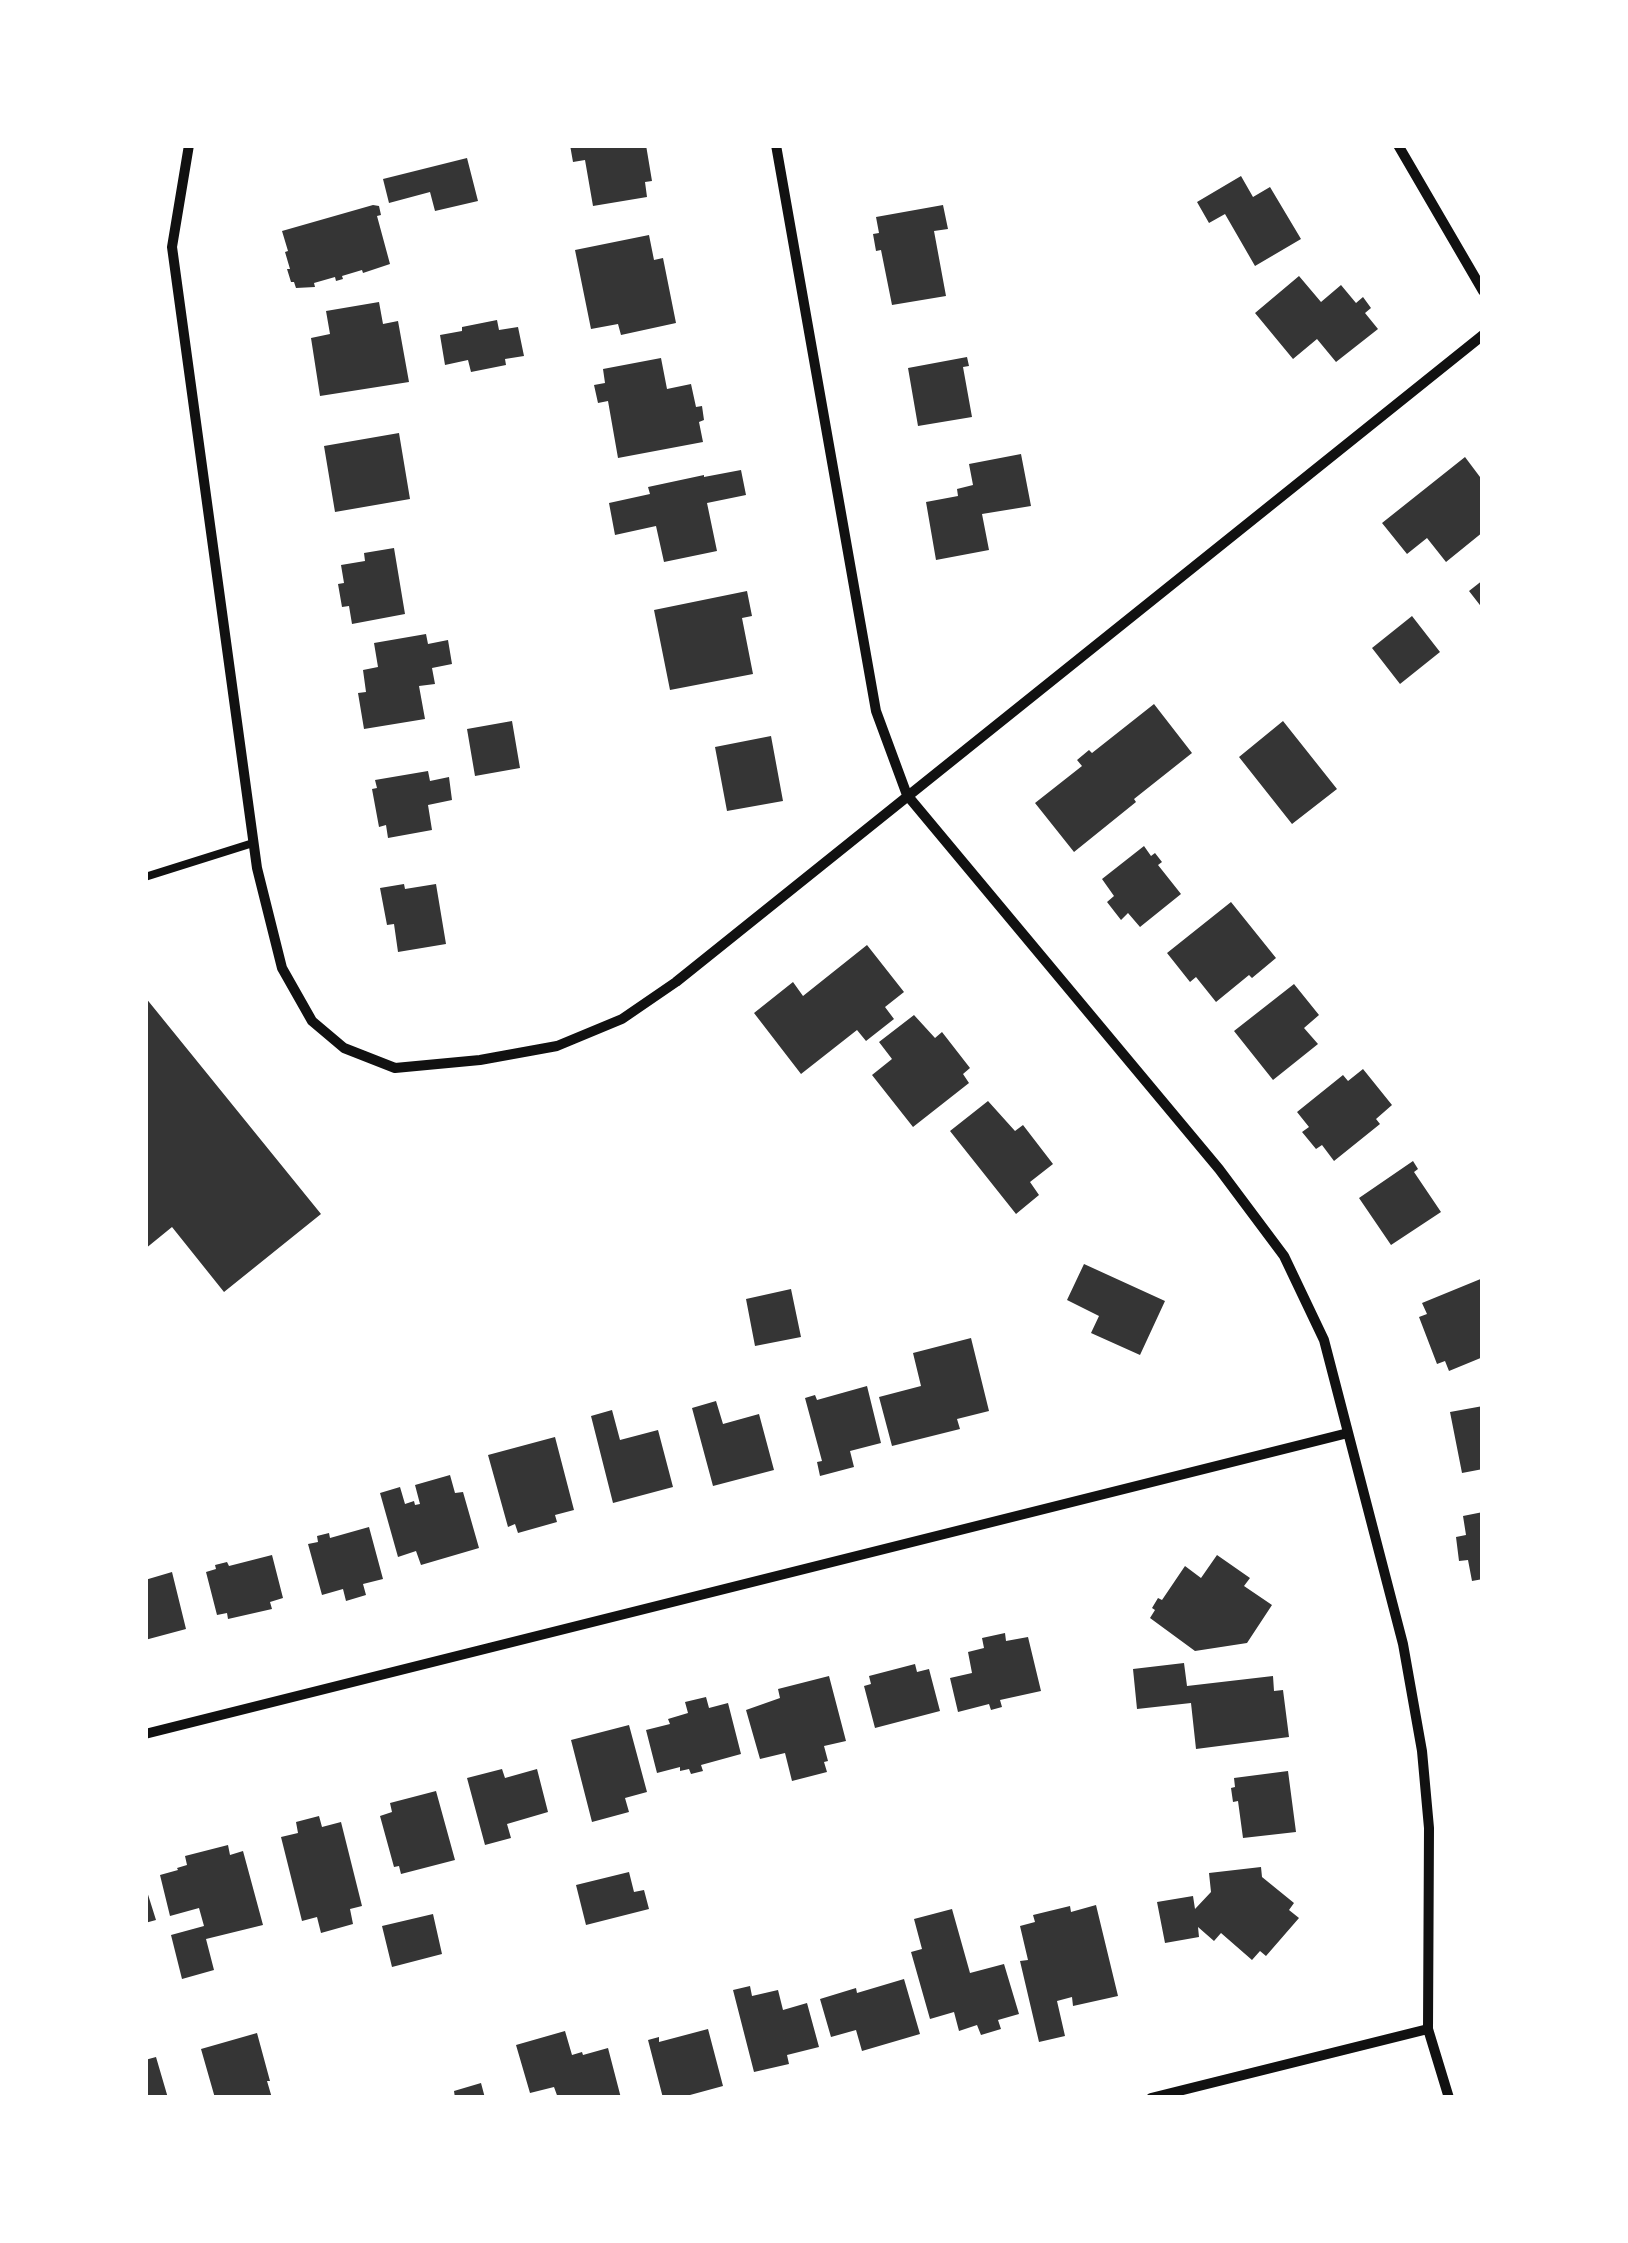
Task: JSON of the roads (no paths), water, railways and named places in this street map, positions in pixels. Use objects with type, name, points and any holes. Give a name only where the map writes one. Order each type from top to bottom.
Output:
[{"type":"street","points":[[188,145],[172,247],[256,868],[282,968],[312,1022],[344,1048],[396,1068],[480,1060],[557,1046],[622,1019],[676,982],[1483,335]]},
{"type":"street","points":[[776,145],[876,711],[908,795],[1220,1169],[1284,1256],[1324,1340],[1403,1644],[1422,1750],[1429,1828],[1428,2029],[1450,2098]]},
{"type":"street","points":[[1398,145],[1483,291]]},
{"type":"street","points":[[145,1734],[1348,1433]]},
{"type":"street","points":[[1151,2098],[1428,2029]]},
{"type":"lane","points":[[145,877],[253,843]]}]
